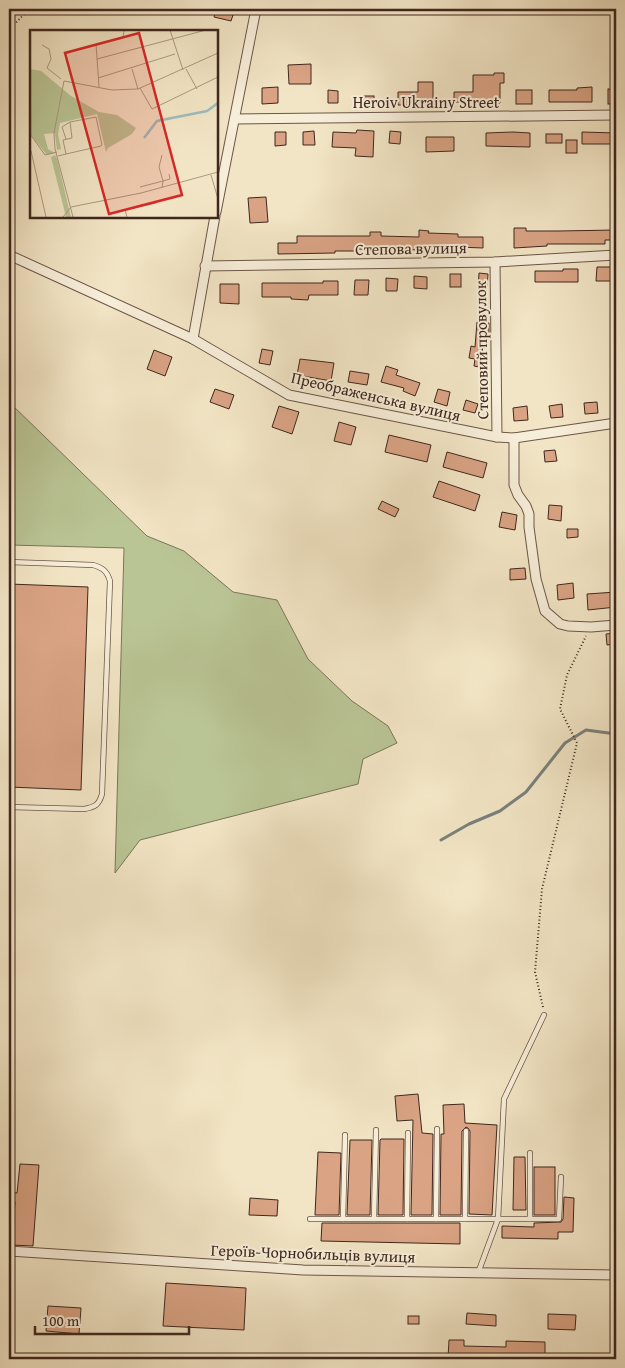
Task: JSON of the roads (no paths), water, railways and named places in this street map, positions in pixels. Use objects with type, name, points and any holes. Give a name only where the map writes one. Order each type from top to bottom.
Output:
[{"type":"street","points":[[218,202],[256,9]]},
{"type":"street","name":"Heroiv Ukrainy Street","points":[[235,118],[616,116]]},
{"type":"street","points":[[193,339],[215,218]]},
{"type":"street","name":"Степова вулиця","points":[[205,266],[495,262],[616,254]]},
{"type":"street","name":"Преображенська вулиця","points":[[9,255],[193,339],[289,395],[496,437],[514,438],[616,423]]},
{"type":"street","name":"Степовий провулок","points":[[495,262],[496,437]]},
{"type":"street","points":[[514,438],[514,485],[529,514],[536,579],[545,611],[560,624],[591,627],[616,625]]},
{"type":"street","name":"Героїв-Чорнобильців вулиця","points":[[9,1251],[303,1270],[616,1275]]},
{"type":"lane","points":[[9,562],[93,565],[102,568],[108,573],[110,581],[102,794],[100,802],[94,807],[84,809],[9,807]]},
{"type":"lane","points":[[478,1273],[498,1219],[504,1099],[544,1014]]},
{"type":"lane","points":[[374,1219],[376,1130]]},
{"type":"lane","points":[[436,1219],[437,1130]]},
{"type":"lane","points":[[465,1219],[466,1130]]},
{"type":"lane","points":[[407,1219],[408,1133]]},
{"type":"lane","points":[[343,1219],[345,1135]]},
{"type":"lane","points":[[530,1153],[530,1219]]},
{"type":"lane","points":[[310,1219],[559,1218],[562,1177]]},
{"type":"waterway","points":[[441,840],[469,824],[500,811],[526,792],[565,743],[586,730],[616,734]]}]
